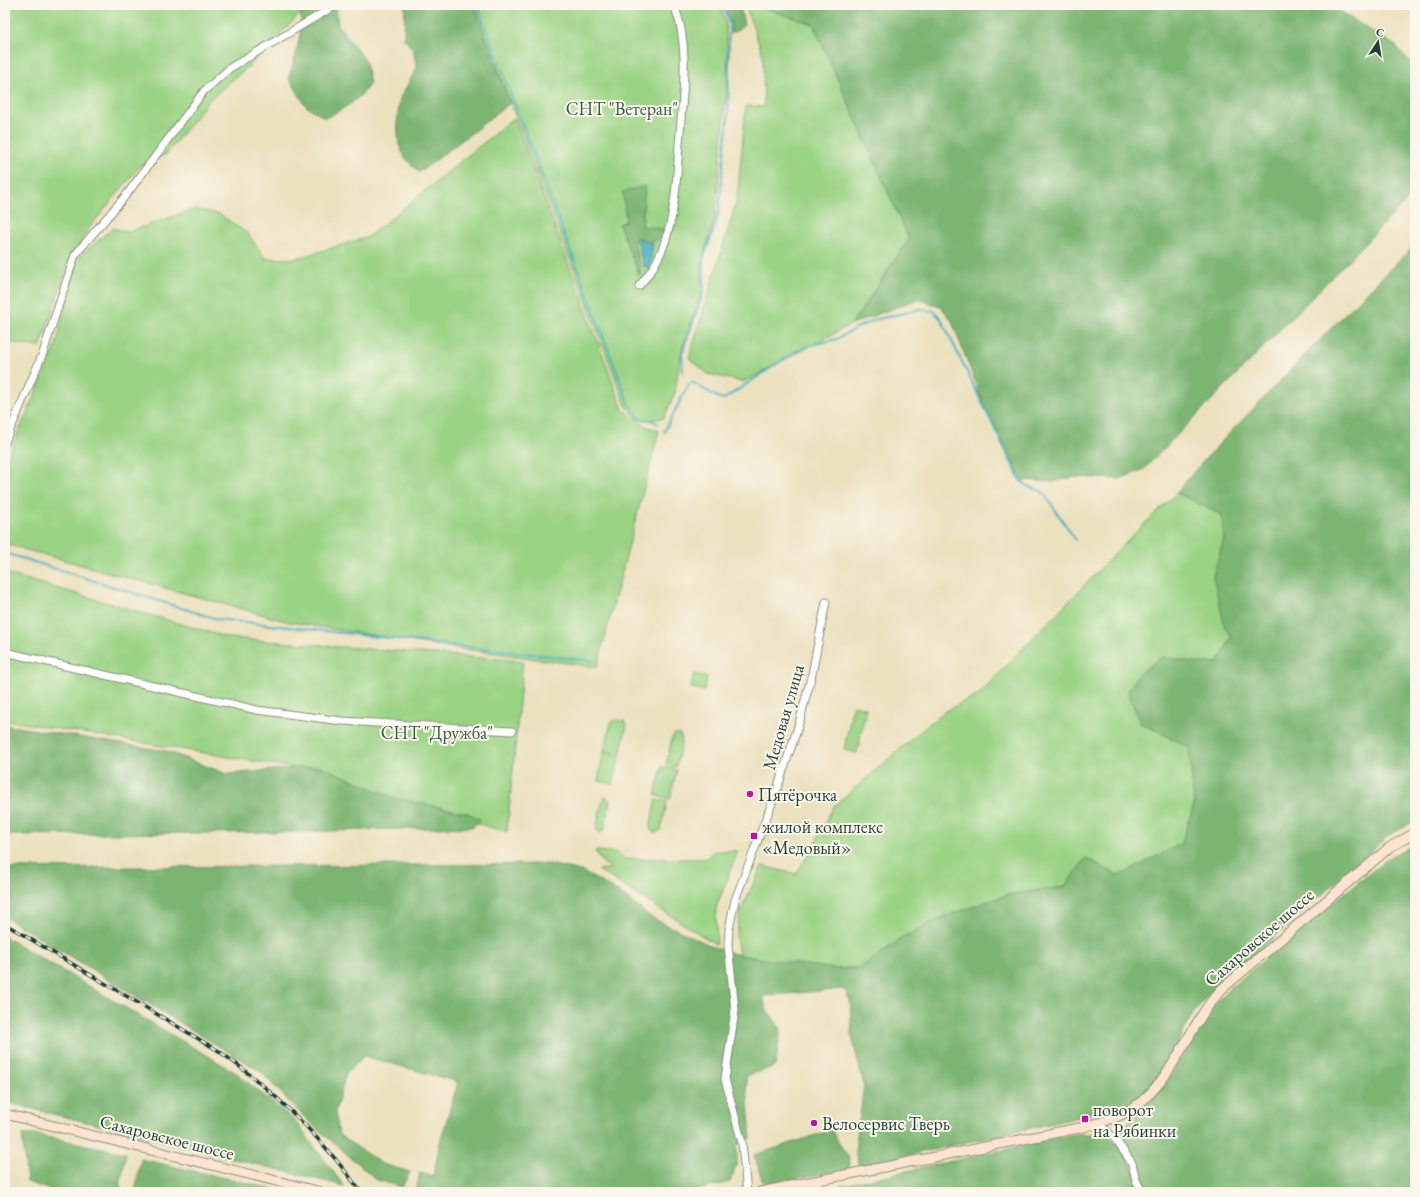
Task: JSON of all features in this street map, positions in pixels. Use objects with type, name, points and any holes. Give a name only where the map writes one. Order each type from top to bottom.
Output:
[{"type":"main road","name":"Сахаровское шоссе","points":[[760,1192],[1098,1123],[1130,1110],[1155,1088],[1203,1012],[1223,988],[1390,847],[1415,833]]},
{"type":"main road","name":"Сахаровское шоссе","points":[[5,1114],[321,1192]]},
{"type":"street","points":[[5,442],[43,353],[75,255],[127,194],[204,90],[230,68],[336,5]]},
{"type":"street","points":[[639,286],[652,272],[668,232],[677,177],[684,71],[682,45],[674,5]]},
{"type":"street","name":"Медовая улица","points":[[747,1192],[742,1143],[726,1090],[725,1079],[727,1051],[734,1010],[728,940],[731,915],[735,900],[759,838],[798,727],[812,674],[826,602]]},
{"type":"street","points":[[5,652],[258,710],[342,721],[512,731]]},
{"type":"street","points":[[1098,1123],[1115,1139],[1132,1163],[1136,1180],[1142,1192]]},
{"type":"green space","points":[[5,5],[299,5],[301,13],[250,65],[209,100],[166,154],[140,166],[89,228],[71,257],[40,347],[5,342]]},
{"type":"green space","points":[[299,5],[336,5],[338,25],[365,60],[370,83],[366,89],[350,104],[325,118],[306,106],[289,78],[300,32],[301,14]]},
{"type":"green space","points":[[405,5],[474,5],[510,103],[419,172],[405,158],[399,145],[397,121],[400,98],[417,68],[413,49],[404,39]]},
{"type":"green space","name":"СНТ \"Ветеран\"","points":[[473,5],[720,5],[726,24],[728,75],[715,217],[702,261],[702,291],[681,353],[675,392],[664,418],[639,421],[626,406]]},
{"type":"green space","points":[[725,5],[740,5],[744,25],[737,31],[731,33],[731,24]]},
{"type":"green space","points":[[745,5],[754,5],[813,23],[909,239],[852,324],[743,382],[708,374],[689,358],[737,200],[746,106],[764,107],[763,55]]},
{"type":"green space","points":[[754,5],[1338,5],[1339,11],[1396,46],[1415,67],[1415,192],[1143,470],[1119,479],[1074,477],[1053,482],[1022,480],[986,410],[951,319],[941,307],[918,299],[852,324],[909,239],[813,24]]},
{"type":"green space","points":[[514,118],[623,409],[639,423],[659,431],[597,667],[440,646],[289,622],[5,544],[5,463],[55,349],[78,258],[113,228],[128,232],[195,209],[219,214],[248,234],[265,258],[294,259],[368,237]]},
{"type":"green space","points":[[645,186],[642,226],[664,229],[662,237],[653,242],[636,237],[634,243],[640,271],[639,275],[619,224],[626,221],[623,192]]},
{"type":"green space","points":[[1415,244],[1415,821],[1389,835],[1279,933],[1214,988],[1193,1013],[1163,1070],[1147,1089],[1129,1104],[1071,1119],[859,1166],[855,1151],[864,1085],[852,1037],[850,1000],[844,989],[763,996],[766,1009],[781,1029],[775,1066],[746,1076],[751,1138],[737,1145],[737,1163],[730,1182],[689,1192],[416,1192],[420,1173],[433,1176],[440,1143],[458,1082],[364,1056],[346,1073],[335,1112],[339,1135],[382,1164],[410,1172],[402,1187],[377,1180],[308,1121],[260,1071],[5,917],[5,868],[550,864],[581,871],[617,891],[652,918],[716,948],[739,955],[835,969],[862,967],[905,936],[943,917],[1006,895],[1064,887],[1086,858],[1119,876],[1182,843],[1194,805],[1189,747],[1140,723],[1128,692],[1138,674],[1162,657],[1198,663],[1218,663],[1232,636],[1225,628],[1213,576],[1224,539],[1222,515],[1177,493],[1228,435]]},
{"type":"green space","points":[[1177,493],[1222,515],[1224,539],[1213,576],[1232,636],[1219,663],[1198,663],[1162,657],[1140,723],[1190,747],[1194,805],[1182,843],[1119,876],[1086,858],[1064,887],[1006,895],[905,936],[862,967],[835,969],[818,968],[739,955],[736,936],[741,910],[762,866],[796,874],[815,844],[833,807],[942,713],[979,694],[1136,532]]},
{"type":"green space","name":"СНТ \"Дружба\"","points":[[5,573],[229,638],[523,661],[507,832],[365,791],[319,772],[5,720]]},
{"type":"green space","points":[[694,674],[707,677],[704,691],[691,688]]},
{"type":"green space","points":[[853,705],[866,708],[857,753],[844,750]]},
{"type":"green space","points":[[615,720],[624,721],[627,725],[613,784],[598,781],[604,752],[615,754],[604,751],[611,722]]},
{"type":"green space","points":[[5,725],[166,751],[227,774],[320,766],[395,798],[468,813],[481,820],[472,827],[291,832],[5,835]]},
{"type":"green space","points":[[675,734],[680,735],[682,740],[676,767],[666,765],[672,738]]},
{"type":"green space","points":[[662,767],[677,770],[670,799],[655,795]]},
{"type":"green space","points":[[606,797],[610,801],[604,830],[600,833],[596,829],[603,799]]},
{"type":"green space","points":[[656,800],[667,802],[661,830],[656,833],[651,831],[650,827]]},
{"type":"green space","points":[[1415,844],[1415,1192],[1144,1192],[1112,1133],[1131,1120],[1167,1082],[1211,1008],[1228,990],[1385,861]]},
{"type":"green space","points":[[595,851],[615,852],[625,859],[705,859],[714,851],[738,851],[716,908],[717,945],[598,870],[612,868],[603,863]]},
{"type":"green space","points":[[5,937],[235,1072],[294,1120],[344,1186],[5,1102]]},
{"type":"green space","points":[[832,1130],[850,1161],[849,1169],[766,1184],[763,1182],[754,1155]]},
{"type":"green space","points":[[1074,1134],[1107,1134],[1131,1164],[1140,1192],[812,1192]]},
{"type":"green space","points":[[22,1135],[37,1135],[126,1153],[119,1192],[57,1192],[27,1182]]},
{"type":"green space","points":[[141,1159],[286,1192],[135,1192]]},
{"type":"water","points":[[637,238],[653,244],[650,268],[643,266]]},
{"type":"waterway","points":[[477,5],[629,404],[639,418],[651,420],[658,424]]},
{"type":"waterway","points":[[683,373],[682,353],[704,291],[703,261],[718,216],[728,117],[729,24],[723,5]]},
{"type":"waterway","points":[[664,432],[689,384],[692,382],[717,397],[724,399],[793,353],[808,346],[837,339],[874,320],[921,309],[934,311],[941,319],[1020,480],[1029,487],[1042,491],[1076,540]]},
{"type":"waterway","points":[[5,553],[217,619],[594,661]]},
{"type":"railway","points":[[5,924],[219,1051],[239,1066],[296,1116],[330,1153],[361,1192]]},
{"type":"place","name":"Пятёрочка","points":[[750,794]]},
{"type":"place","name":"жилой комплекс «Медовый»","points":[[754,836]]},
{"type":"place","name":"поворот на Рябинки","points":[[1085,1119]]},
{"type":"place","name":"Велосервис Тверь","points":[[814,1123]]}]
